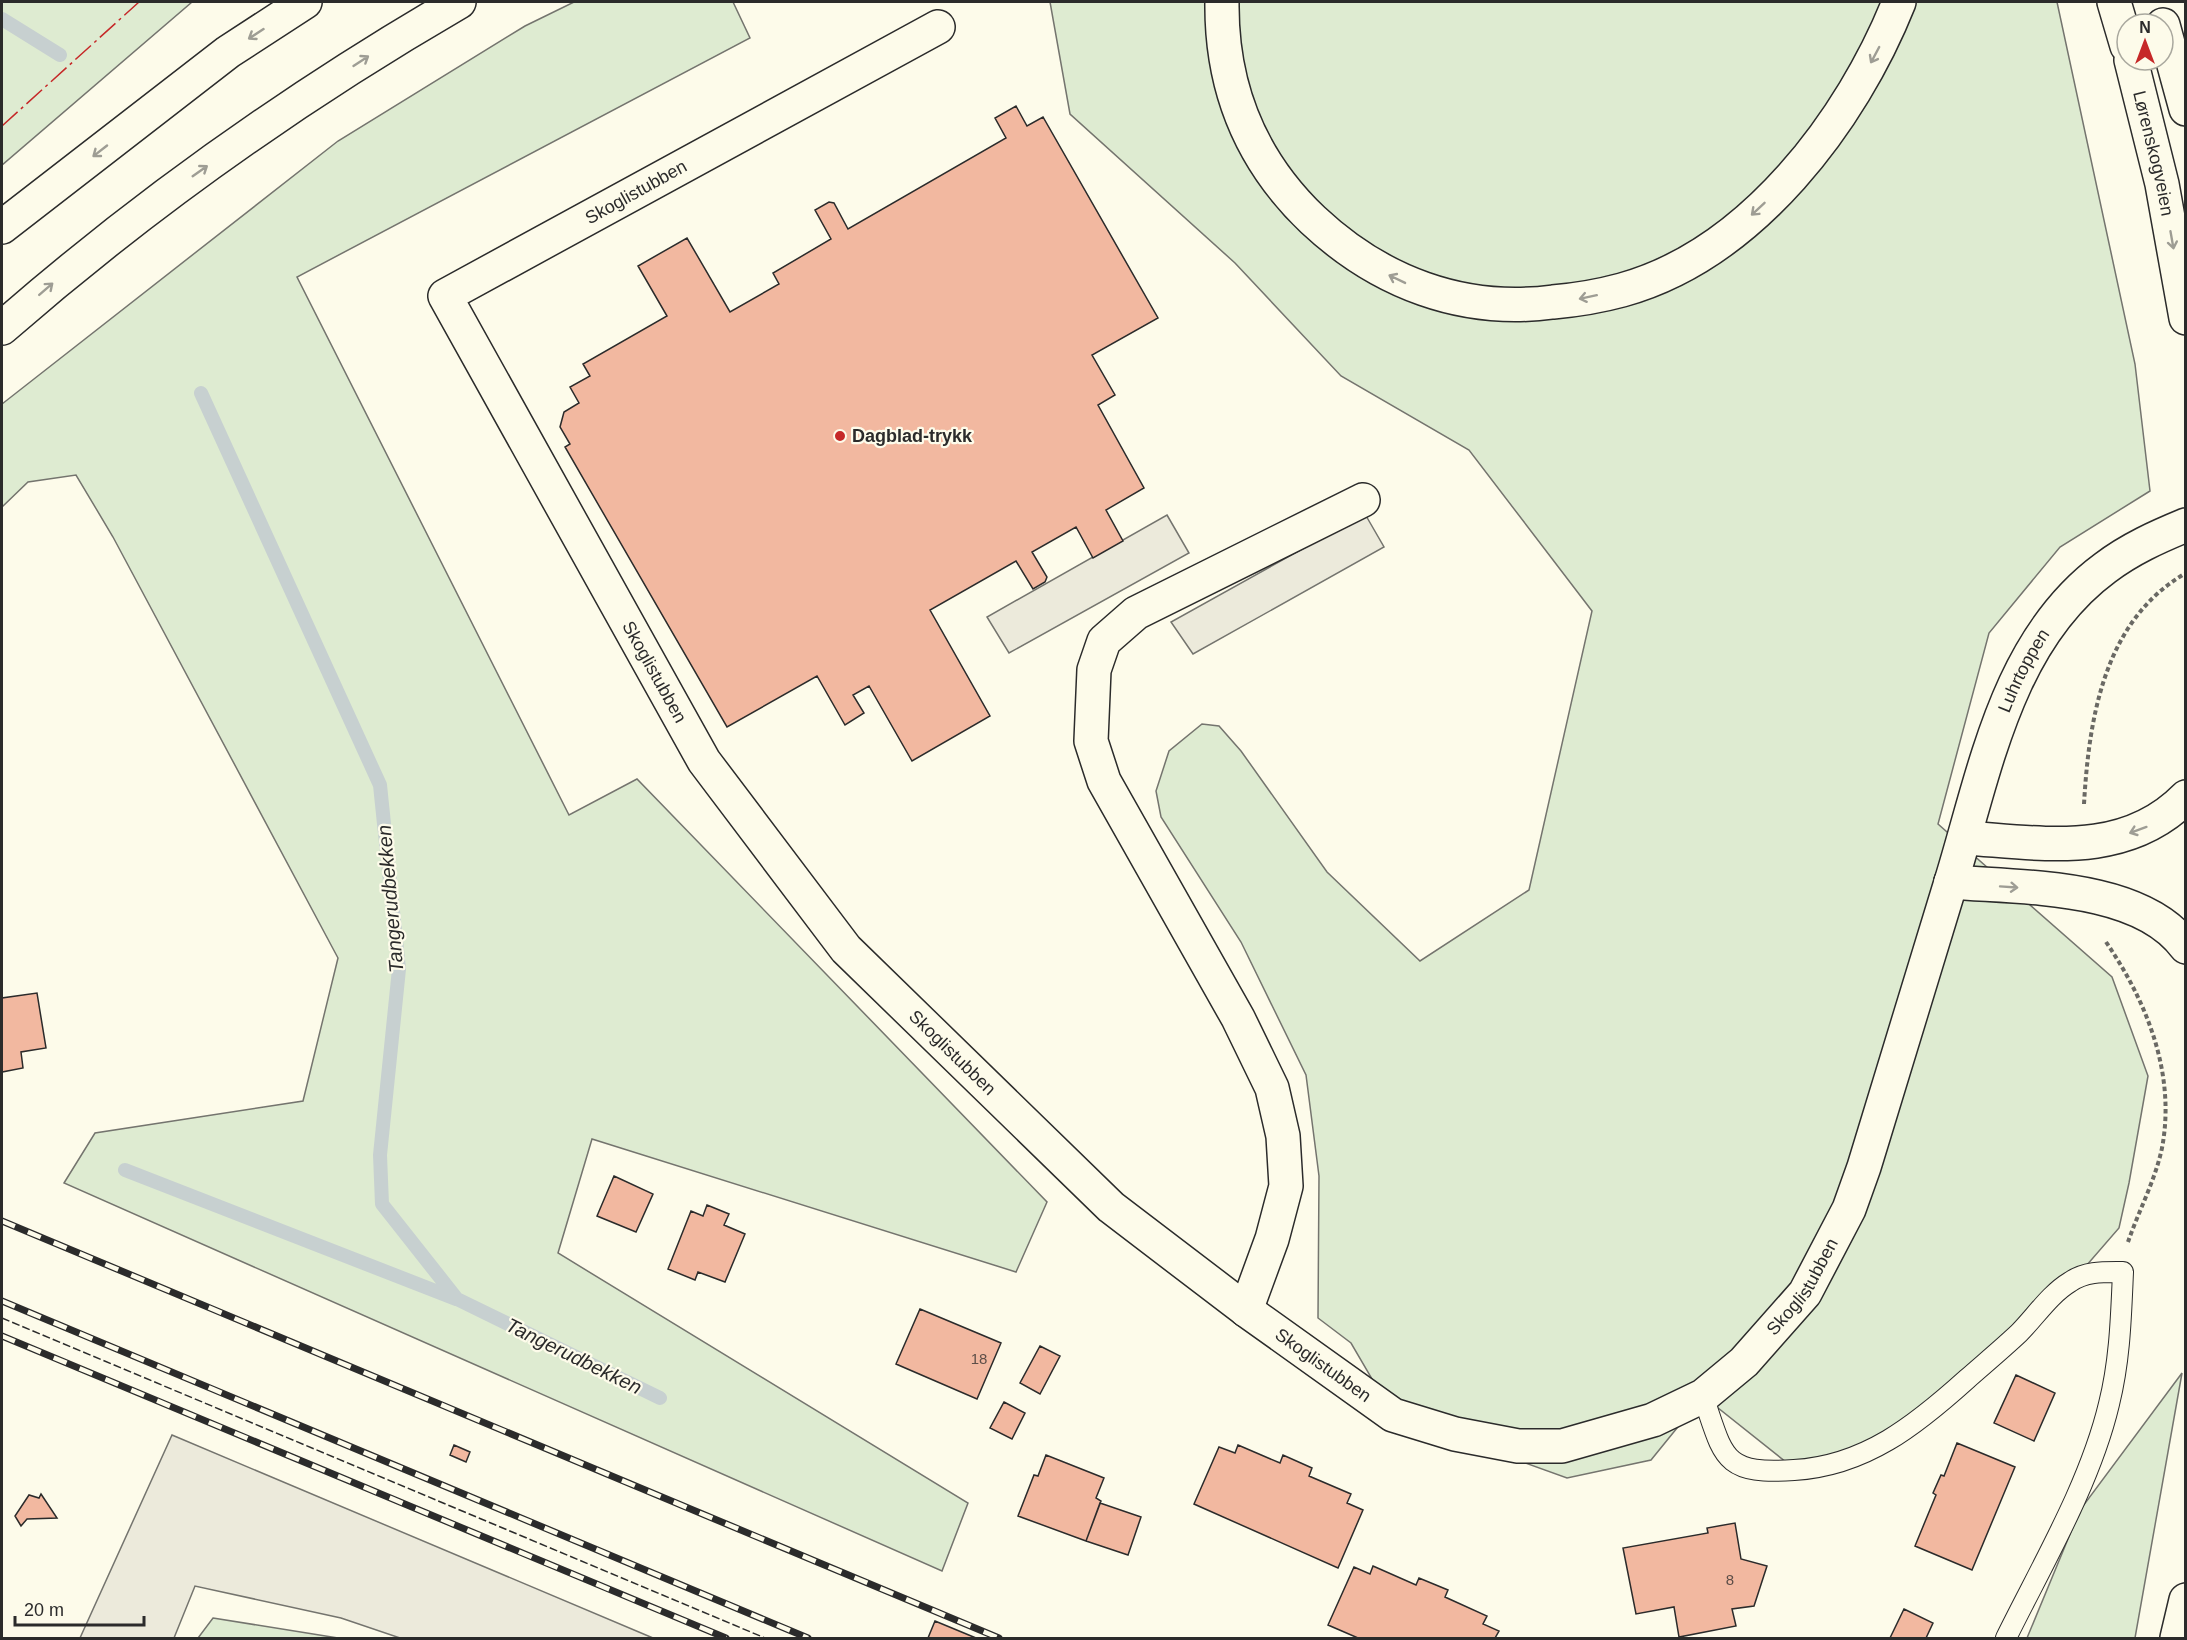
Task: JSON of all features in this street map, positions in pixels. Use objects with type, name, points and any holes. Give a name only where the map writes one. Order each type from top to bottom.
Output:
[{"type":"main road","points":[[2,227],[228,52],[305,2]]},
{"type":"main road","points":[[2,328],[53,283],[170,193],[274,118],[396,38],[459,2]]},
{"type":"main road","points":[[1222,2],[1226,61],[1233,92],[1259,156],[1299,207],[1350,250],[1380,271],[1412,286],[1486,304],[1534,305],[1623,290],[1665,273],[1704,251],[1744,223],[1787,182],[1824,140],[1861,82],[1885,37],[1899,2]]},
{"type":"main road","name":"Skoglistubben","points":[[938,27],[445,296],[704,761],[846,949],[1111,1207],[1246,1310],[1393,1415],[1455,1434],[1507,1444],[1562,1446],[1653,1420],[1703,1396],[1743,1362],[1778,1326],[1804,1293],[1832,1245],[1864,1167],[1951,882]]},
{"type":"main road","points":[[2175,68],[2186,109]]},
{"type":"main road","name":"Lørenskogveien","points":[[2134,72],[2162,184],[2186,318]]},
{"type":"main road","points":[[1246,1310],[1272,1239],[1286,1186],[1283,1136],[1272,1088],[1238,1018],[1104,781],[1091,741],[1094,670],[1104,640],[1136,613],[1363,500]]},
{"type":"main road","name":"Luhrtoppen","points":[[1951,882],[2003,714],[2021,669],[2046,629],[2071,599],[2104,568],[2138,545],[2186,525]]},
{"type":"main road","points":[[1965,838],[2086,844],[2152,824],[2172,811],[2186,797]]},
{"type":"main road","points":[[1951,882],[2038,889],[2091,896],[2122,904],[2177,935],[2186,947]]},
{"type":"main road","points":[[2177,1638],[2186,1600]]},
{"type":"lane","points":[[1703,1396],[1720,1446],[1728,1458],[1740,1466],[1762,1473],[1815,1469],[1850,1461],[1876,1449],[1942,1401],[2018,1334],[2069,1282],[2099,1272],[2122,1272],[2121,1332],[2109,1406],[2092,1456],[2068,1513],[2006,1638]]},
{"type":"path","points":[[2084,814],[2093,716],[2109,665],[2131,625],[2150,598],[2186,573]]},
{"type":"path","points":[[2104,938],[2137,991],[2148,1016],[2164,1081],[2162,1146],[2151,1186],[2128,1242],[2122,1272]]},
{"type":"green space","points":[[2,2],[192,2],[2,165]]},
{"type":"green space","points":[[574,2],[733,2],[750,38],[297,277],[569,815],[637,779],[1047,1202],[1016,1272],[592,1139],[558,1253],[968,1503],[942,1571],[64,1183],[95,1133],[303,1101],[338,958],[113,537],[76,475],[28,482],[2,507],[2,404],[338,141],[525,26]]},
{"type":"green space","points":[[1050,2],[2057,2],[2135,364],[2150,491],[2060,547],[1989,633],[1938,824],[2112,977],[2148,1076],[2119,1228],[2053,1304],[1882,1448],[1796,1470],[1703,1396],[1651,1460],[1567,1478],[1393,1415],[1351,1343],[1318,1318],[1319,1176],[1306,1075],[1241,942],[1161,817],[1156,791],[1169,751],[1202,724],[1219,726],[1241,751],[1327,872],[1420,961],[1529,890],[1592,611],[1469,450],[1341,376],[1235,263],[1070,114]]},
{"type":"green space","points":[[2182,1373],[2135,1638],[2027,1638],[2080,1510]]},
{"type":"green space","points":[[213,1618],[338,1638],[198,1638]]},
{"type":"shaded area","points":[[1365,514],[1384,547],[1193,654],[1171,622]]},
{"type":"shaded area","points":[[1167,515],[1189,553],[1009,653],[987,617]]},
{"type":"shaded area","points":[[172,1435],[653,1638],[400,1638],[341,1618],[195,1586],[174,1638],[80,1638]]},
{"type":"building","name":"Dagblad-trykk","points":[[1016,106],[1027,126],[1043,117],[1158,318],[1092,355],[1115,395],[1098,405],[1144,488],[1106,510],[1123,541],[1093,558],[1076,527],[1032,552],[1047,577],[1045,582],[1033,589],[1016,561],[930,610],[990,716],[912,761],[869,686],[853,695],[864,713],[845,725],[817,676],[727,727],[565,447],[570,444],[560,427],[564,412],[579,403],[570,387],[590,376],[583,364],[667,316],[638,266],[687,238],[730,312],[779,284],[773,273],[831,239],[815,210],[829,202],[834,203],[848,229],[1006,138],[995,118]]},
{"type":"building","points":[[37,993],[46,1048],[21,1052],[23,1068],[2,1072],[2,998]]},
{"type":"building","points":[[614,1176],[653,1194],[636,1232],[597,1216]]},
{"type":"building","points":[[707,1205],[729,1214],[724,1225],[745,1234],[725,1282],[698,1272],[695,1280],[668,1269],[691,1211],[703,1216]]},
{"type":"building","points":[[920,1309],[1001,1343],[977,1399],[896,1364]]},
{"type":"building","points":[[1040,1346],[1060,1356],[1040,1394],[1020,1383]]},
{"type":"building","points":[[2016,1375],[2055,1393],[2034,1441],[1994,1423]]},
{"type":"building","points":[[1004,1402],[1025,1413],[1012,1439],[990,1428]]},
{"type":"building","points":[[1957,1443],[2015,1467],[1972,1570],[1915,1546],[1936,1495],[1933,1493],[1941,1475],[1944,1476]]},
{"type":"building","points":[[454,1445],[470,1452],[466,1462],[450,1455]]},
{"type":"building","points":[[1238,1445],[1280,1463],[1283,1455],[1312,1468],[1309,1476],[1351,1494],[1347,1503],[1363,1510],[1338,1568],[1194,1504],[1219,1447],[1235,1453]]},
{"type":"building","points":[[1046,1455],[1104,1478],[1096,1498],[1101,1501],[1086,1541],[1018,1516],[1034,1475],[1038,1476]]},
{"type":"building","points":[[41,1494],[57,1518],[27,1519],[21,1526],[15,1516],[29,1495],[39,1498]]},
{"type":"building","points":[[1100,1503],[1141,1517],[1128,1555],[1086,1541]]},
{"type":"building","points":[[1735,1523],[1741,1559],[1767,1566],[1754,1606],[1732,1609],[1736,1626],[1679,1637],[1674,1607],[1636,1614],[1623,1548],[1708,1533],[1707,1528]]},
{"type":"building","points":[[1373,1566],[1416,1585],[1419,1578],[1448,1590],[1445,1597],[1487,1616],[1483,1624],[1499,1631],[1495,1638],[1358,1638],[1328,1625],[1354,1567],[1370,1574]]},
{"type":"building","points":[[1904,1609],[1933,1623],[1926,1638],[1890,1638]]},
{"type":"building","points":[[935,1621],[976,1638],[928,1638]]},
{"type":"waterway","name":"Tangerudbekken","points":[[2,19],[60,55]]},
{"type":"waterway","name":"Tangerudbekken","points":[[201,393],[380,785],[399,969],[380,1155],[382,1204],[457,1299],[660,1398]]},
{"type":"waterway","points":[[125,1170],[456,1299]]},
{"type":"railway","points":[[2,1221],[999,1638]]},
{"type":"railway","points":[[2,1301],[808,1638]]},
{"type":"railway","points":[[2,1336],[726,1638]]},
{"type":"fence","points":[[2,1318],[765,1638]]},
{"type":"power","points":[[2,126],[139,2]]},
{"type":"place","name":"Dagblad-trykk","points":[[840,436]]}]
